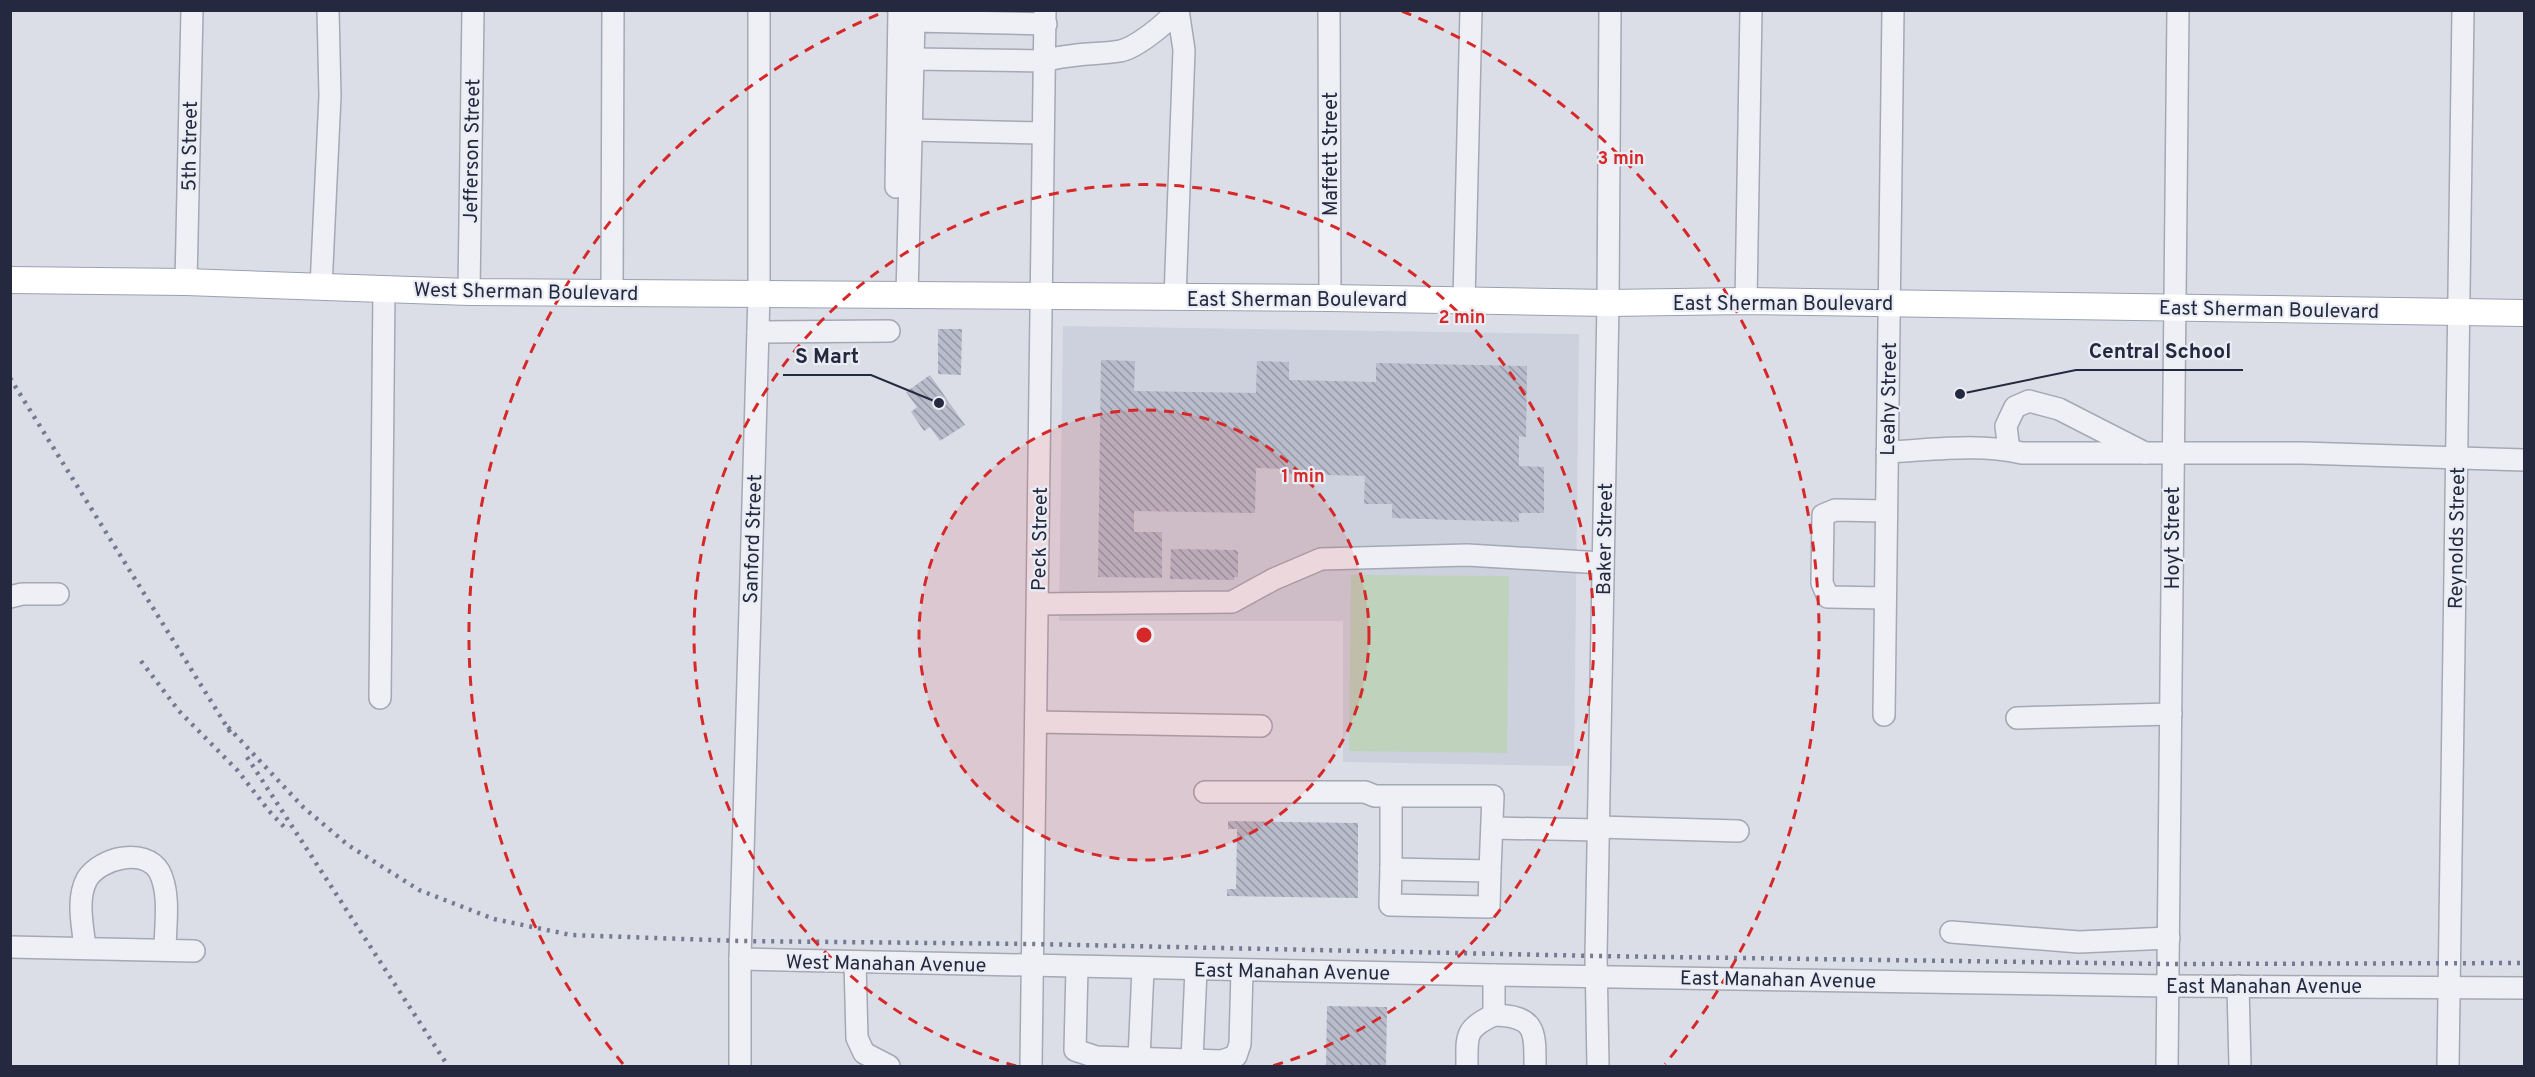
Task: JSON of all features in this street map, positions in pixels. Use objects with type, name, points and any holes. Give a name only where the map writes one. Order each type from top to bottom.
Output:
[{"type":"main road","name":"West Sherman Boulevard","points":[[10,280],[186,282],[469,292],[1042,297]]},
{"type":"main road","name":"East Sherman Boulevard","points":[[1042,297],[1330,298],[1608,303],[1889,303],[2524,313]]},
{"type":"street","name":"5th Street","points":[[186,282],[192,10]]},
{"type":"street","points":[[321,286],[330,96],[328,10]]},
{"type":"street","name":"Jefferson Street","points":[[469,292],[473,10]]},
{"type":"street","points":[[612,293],[613,10]]},
{"type":"street","name":"Sanford Street","points":[[740,1066],[740,959],[759,294],[759,10]]},
{"type":"street","points":[[899,10],[901,295]]},
{"type":"street","points":[[913,59],[1045,61],[1061,56],[1123,51],[1167,24],[1177,10]]},
{"type":"street","points":[[1175,298],[1184,50],[1177,10]]},
{"type":"street","name":"Maffett Street","points":[[1329,10],[1330,298]]},
{"type":"street","points":[[1464,300],[1471,10]]},
{"type":"street","name":"Baker Street","points":[[1598,1066],[1596,956],[1608,303],[1610,10]]},
{"type":"street","points":[[1746,302],[1751,10]]},
{"type":"street","name":"Leahy Street","points":[[1884,715],[1893,10]]},
{"type":"street","name":"Hoyt Street","points":[[2167,1066],[2173,307],[2178,10]]},
{"type":"street","name":"Reynolds Street","points":[[2448,1066],[2463,10]]},
{"type":"street","points":[[901,295],[912,130],[914,21],[1046,17]]},
{"type":"street","name":"Peck Street","points":[[1031,1066],[1042,297],[1042,133],[1046,17]]},
{"type":"street","points":[[912,130],[1042,133]]},
{"type":"street","points":[[380,698],[384,289]]},
{"type":"street","points":[[758,332],[889,331]]},
{"type":"street","points":[[2009,450],[2006,426],[2015,407],[2029,401],[2060,409],[2147,454]]},
{"type":"street","points":[[1887,452],[1976,447],[2022,453],[2302,453],[2524,460]]},
{"type":"street","points":[[1885,598],[1828,597],[1822,583],[1822,549],[1823,515],[1835,510],[1886,511]]},
{"type":"street","points":[[1038,604],[1232,603],[1274,579],[1322,559],[1467,555],[1603,563]]},
{"type":"street","points":[[10,597],[22,594],[58,594]]},
{"type":"street","points":[[2017,718],[2171,714]]},
{"type":"street","points":[[1036,722],[1261,726]]},
{"type":"street","points":[[1204,792],[1365,792],[1375,796],[1391,796],[1492,796],[1489,907],[1390,905],[1391,796]]},
{"type":"street","points":[[1492,828],[1738,831]]},
{"type":"street","points":[[85,948],[81,906],[88,878],[105,864],[122,858],[138,856],[148,860],[159,871],[163,884],[165,950]]},
{"type":"street","points":[[1391,869],[1490,871]]},
{"type":"street","points":[[1951,932],[2079,942],[2169,938]]},
{"type":"street","points":[[10,947],[194,951]]},
{"type":"street","name":"West Manahan Avenue","points":[[740,959],[1032,967]]},
{"type":"street","points":[[855,962],[857,1038],[864,1053],[889,1066]]},
{"type":"street","name":"East Manahan Avenue","points":[[1032,967],[2169,986],[2524,988]]},
{"type":"street","points":[[1077,968],[1075,1050],[1096,1058],[1222,1061],[1236,1056],[1240,1044],[1242,971]]},
{"type":"street","points":[[1139,1059],[1143,969]]},
{"type":"street","points":[[1192,1060],[1196,970]]},
{"type":"street","points":[[1494,975],[1494,1015]]},
{"type":"street","points":[[2238,986],[2240,1066]]},
{"type":"street","points":[[1467,1066],[1467,1036],[1472,1028],[1494,1015],[1506,1016],[1527,1023],[1535,1034],[1535,1066]]},
{"type":"shaded area","points":[[1063,326],[1579,334],[1574,766],[1343,762],[1343,621],[1059,621]]},
{"type":"green space","points":[[1351,575],[1509,576],[1507,753],[1349,751]]},
{"type":"building","points":[[938,329],[962,329],[961,375],[938,374]]},
{"type":"building","points":[[1101,360],[1135,361],[1134,391],[1256,393],[1257,361],[1289,362],[1289,380],[1376,382],[1376,363],[1527,366],[1526,437],[1519,436],[1519,466],[1544,467],[1544,513],[1519,513],[1519,522],[1392,518],[1392,504],[1364,504],[1365,476],[1289,474],[1289,469],[1256,468],[1255,513],[1134,511],[1134,532],[1162,532],[1162,578],[1098,577]]},
{"type":"building","points":[[930,375],[965,425],[940,441],[930,427],[924,431],[911,412],[917,407],[906,392]]},
{"type":"building","points":[[1171,549],[1235,550],[1238,552],[1238,577],[1234,577],[1234,580],[1170,579]]},
{"type":"building","points":[[1228,821],[1358,823],[1358,898],[1227,896],[1227,889],[1236,889],[1237,829],[1228,829]]},
{"type":"building","points":[[1327,1006],[1387,1007],[1386,1066],[1326,1066]]},
{"type":"railway","points":[[10,378],[232,735]]},
{"type":"railway","points":[[141,661],[179,711],[238,771],[288,831]]},
{"type":"railway","points":[[228,727],[303,807],[348,845],[419,890],[494,919],[571,935],[740,941],[1033,944],[1596,956],[2168,964],[2524,963]]},
{"type":"railway","points":[[247,757],[448,1066]]},
{"type":"place","name":"Central School","points":[[1960,394]]},
{"type":"place","name":"S Mart","points":[[939,403]]}]
